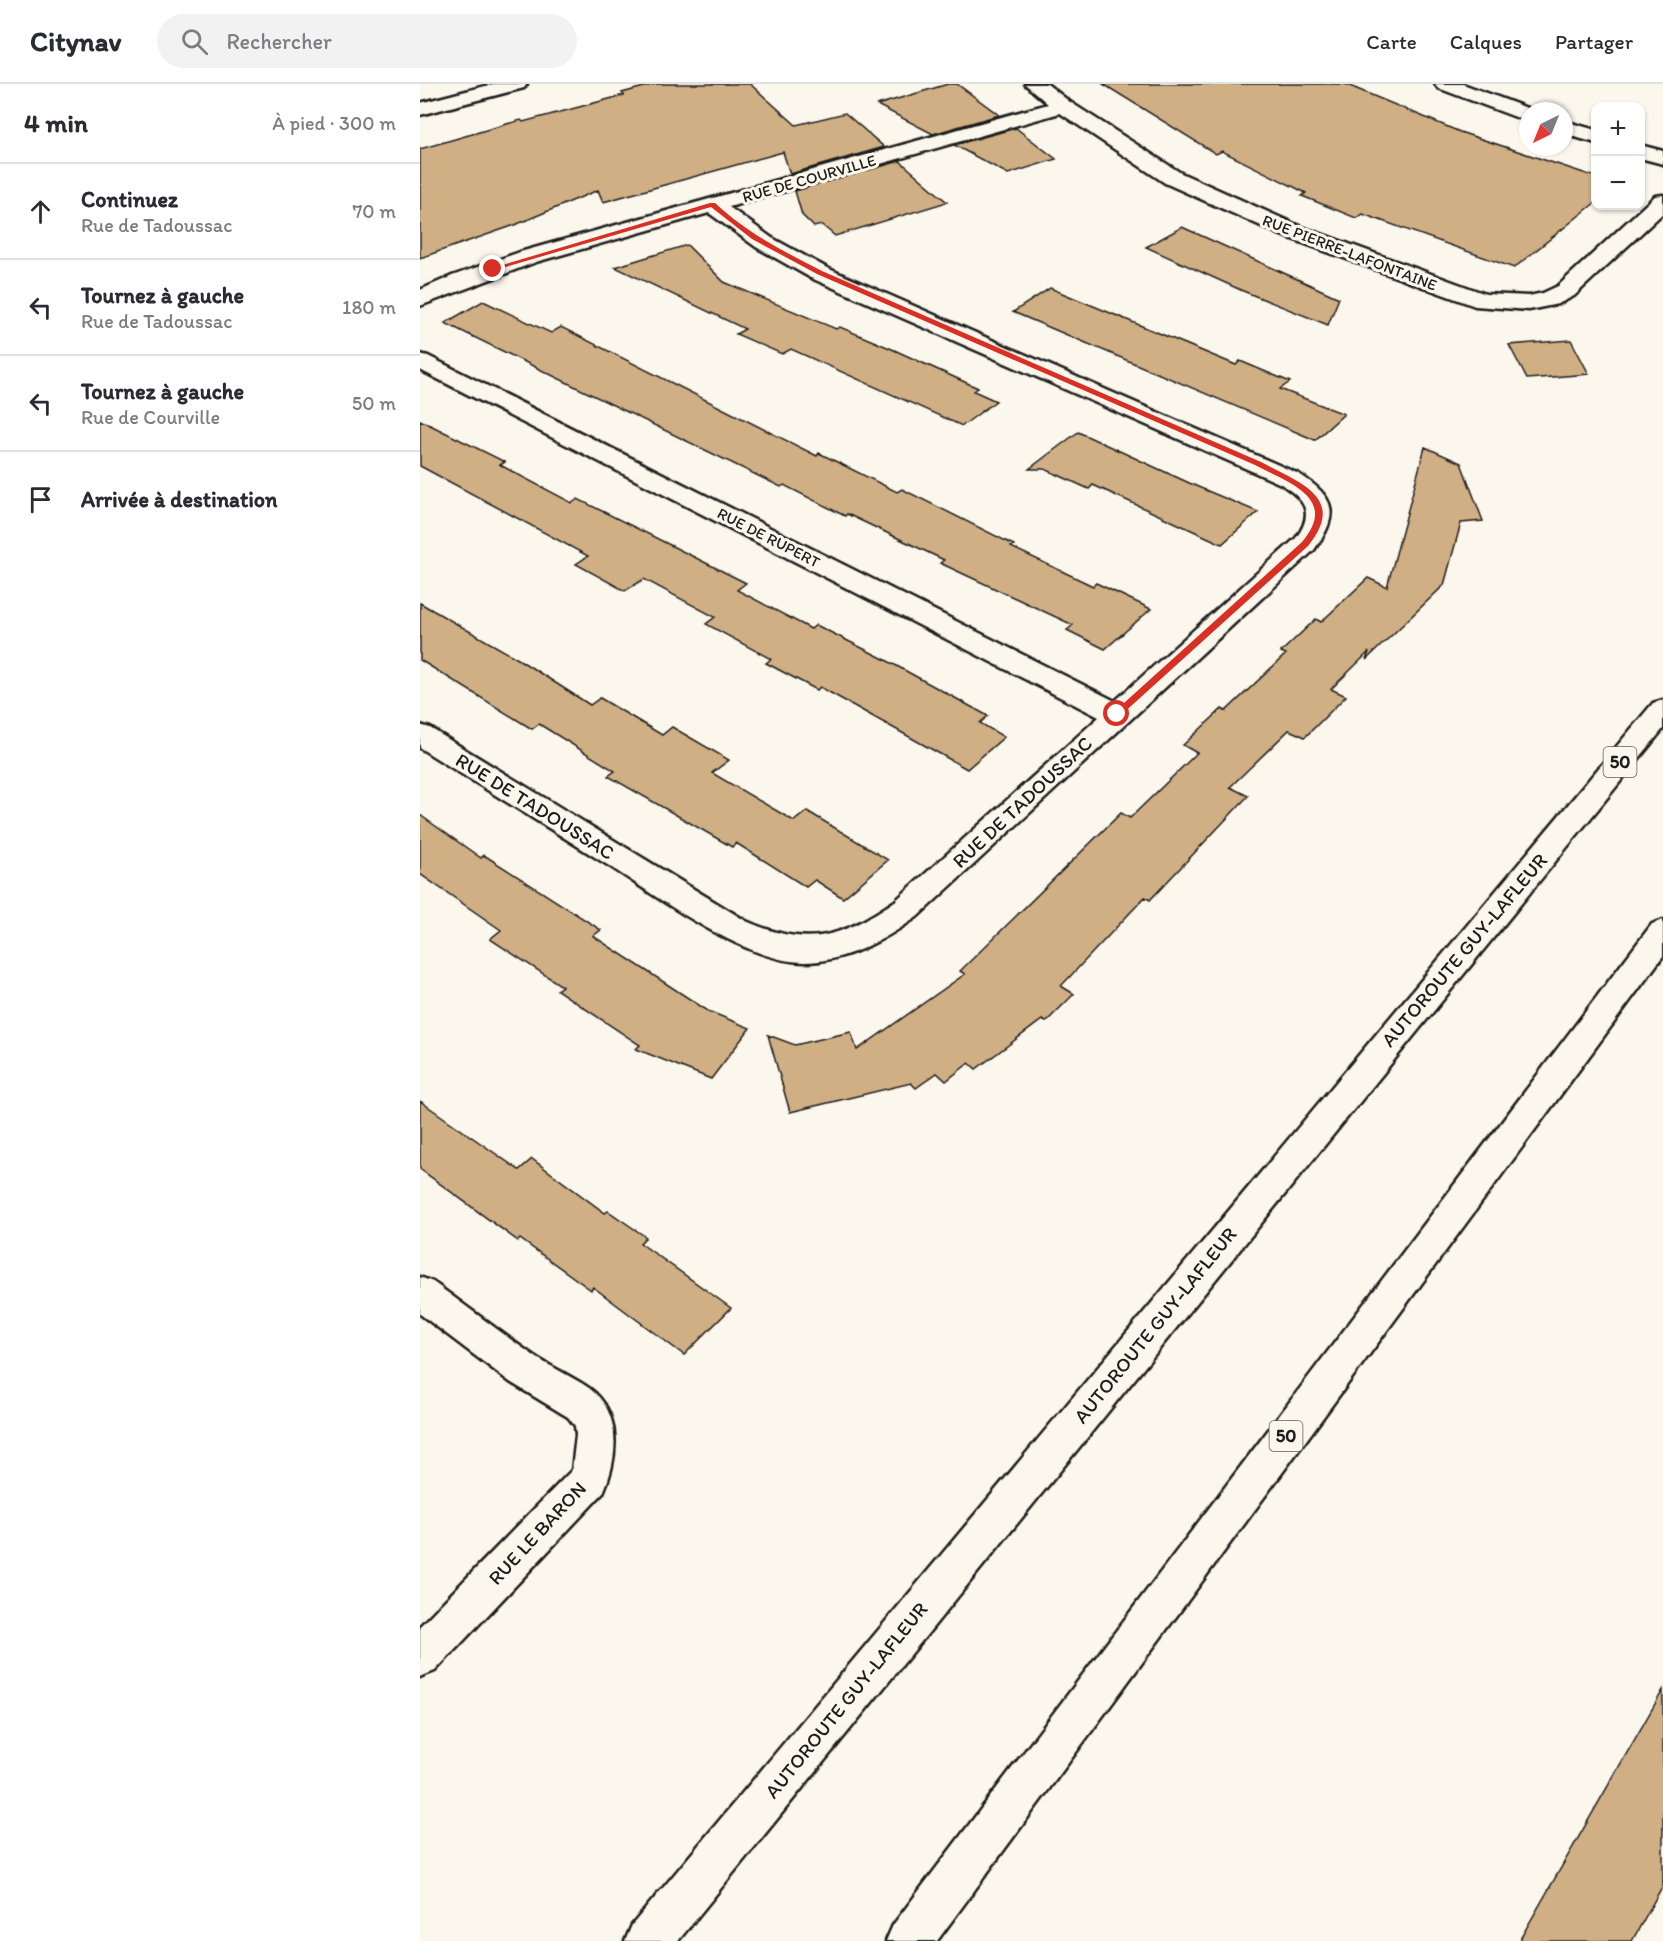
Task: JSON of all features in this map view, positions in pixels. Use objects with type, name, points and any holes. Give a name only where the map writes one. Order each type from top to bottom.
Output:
[{"type":"main road","points":[[420,109],[517,84]]},
{"type":"main road","name":"RUE PIERRE-LAFONTAINE","points":[[1035,84],[1063,106],[1142,159],[1206,194],[1327,245],[1483,301],[1529,303],[1550,299],[1566,291],[1663,201]]},
{"type":"main road","points":[[1445,84],[1519,112]]},
{"type":"main road","name":"RUE DE COURVILLE","points":[[420,299],[460,281],[528,257],[1063,106]]},
{"type":"main road","points":[[1573,129],[1591,135]]},
{"type":"main road","points":[[1645,152],[1663,158]]},
{"type":"main road","name":"RUE DE TADOUSSAC","points":[[420,735],[735,930],[789,949],[820,948],[851,940],[879,928],[906,909],[1305,544],[1314,533],[1320,519],[1318,504],[1308,490],[1258,464],[819,273],[754,238],[732,223],[713,205]]},
{"type":"main road","name":"RUE DE RUPERT","points":[[420,361],[1117,714]]},
{"type":"main road","name":"AUTOROUTE GUY-LAFLEUR","points":[[648,1941],[1663,710]]},
{"type":"main road","name":"50","points":[[909,1941],[1663,932]]},
{"type":"main road","name":"RUE LE BARON","points":[[420,1293],[586,1411],[596,1433],[596,1459],[589,1480],[420,1656]]},
{"type":"building","points":[[655,84],[750,84],[796,125],[845,113],[884,147],[790,174],[783,152],[603,202],[598,190],[515,225],[420,258],[420,149],[521,120],[523,122],[624,95],[622,93]]},
{"type":"building","points":[[948,84],[957,84],[999,115],[933,134],[877,105]]},
{"type":"building","points":[[1103,84],[1345,84],[1460,132],[1519,152],[1519,156],[1533,156],[1591,175],[1591,206],[1514,268],[1363,214],[1356,218],[1302,196],[1306,193],[1222,151],[1216,154]]},
{"type":"building","points":[[1016,128],[1056,159],[1008,174],[954,145]]},
{"type":"building","points":[[900,161],[947,202],[835,236],[822,225],[814,227],[802,215],[795,191]]},
{"type":"building","points":[[1182,227],[1339,298],[1328,325],[1243,291],[1146,247]]},
{"type":"building","points":[[687,245],[724,282],[836,329],[840,327],[892,349],[978,388],[974,391],[996,401],[962,426],[791,349],[782,354],[736,334],[745,329],[615,267]]},
{"type":"building","points":[[1050,288],[1236,365],[1240,361],[1290,382],[1280,389],[1344,414],[1315,440],[1013,312]]},
{"type":"building","points":[[483,301],[551,333],[561,327],[817,456],[819,453],[897,492],[902,489],[1014,545],[1011,547],[1093,586],[1096,583],[1151,609],[1105,649],[1067,630],[1073,625],[940,563],[944,560],[847,514],[845,516],[784,485],[781,487],[445,323]]},
{"type":"building","points":[[1571,340],[1589,374],[1527,379],[1509,345]]},
{"type":"building","points":[[420,420],[505,462],[500,465],[572,503],[578,499],[746,583],[737,590],[811,629],[816,625],[884,659],[988,716],[980,723],[1004,737],[967,769],[820,687],[817,690],[766,663],[771,659],[706,624],[715,617],[644,579],[625,591],[576,564],[588,556],[420,466]]},
{"type":"building","points":[[1078,432],[1258,512],[1222,544],[1093,485],[1089,489],[1045,469],[1029,469]]},
{"type":"building","points":[[1425,447],[1461,463],[1483,521],[1461,523],[1444,585],[1366,660],[1369,652],[1331,689],[1346,696],[1305,737],[1289,730],[1230,787],[1248,796],[1150,900],[1145,897],[1061,986],[1074,994],[1046,1022],[1042,1020],[976,1069],[969,1063],[946,1081],[937,1073],[916,1088],[911,1083],[790,1112],[768,1035],[795,1045],[851,1032],[857,1050],[965,974],[960,971],[1121,813],[1130,818],[1197,753],[1183,745],[1222,709],[1226,711],[1286,654],[1281,652],[1316,619],[1321,622],[1368,578],[1387,587]]},
{"type":"building","points":[[420,603],[518,659],[590,705],[600,698],[662,735],[672,727],[729,760],[712,773],[794,821],[807,811],[888,860],[843,898],[815,880],[806,887],[736,843],[732,847],[608,776],[615,771],[539,724],[532,729],[420,660]]},
{"type":"building","points":[[420,815],[481,858],[484,855],[601,930],[593,936],[708,1011],[750,1028],[711,1079],[636,1049],[640,1045],[557,990],[562,986],[490,939],[501,930],[420,874]]},
{"type":"building","points":[[420,1101],[519,1170],[532,1159],[605,1213],[608,1211],[646,1237],[640,1243],[731,1308],[684,1355],[593,1287],[591,1290],[520,1239],[518,1241],[420,1169]]},
{"type":"building","points":[[1663,1690],[1663,1885],[1632,1941],[1519,1941]]},
{"type":"route","points":[[493,269],[713,205],[732,223],[754,238],[819,273],[1258,464],[1308,490],[1318,504],[1320,519],[1314,533],[1305,544],[1117,714]]}]
